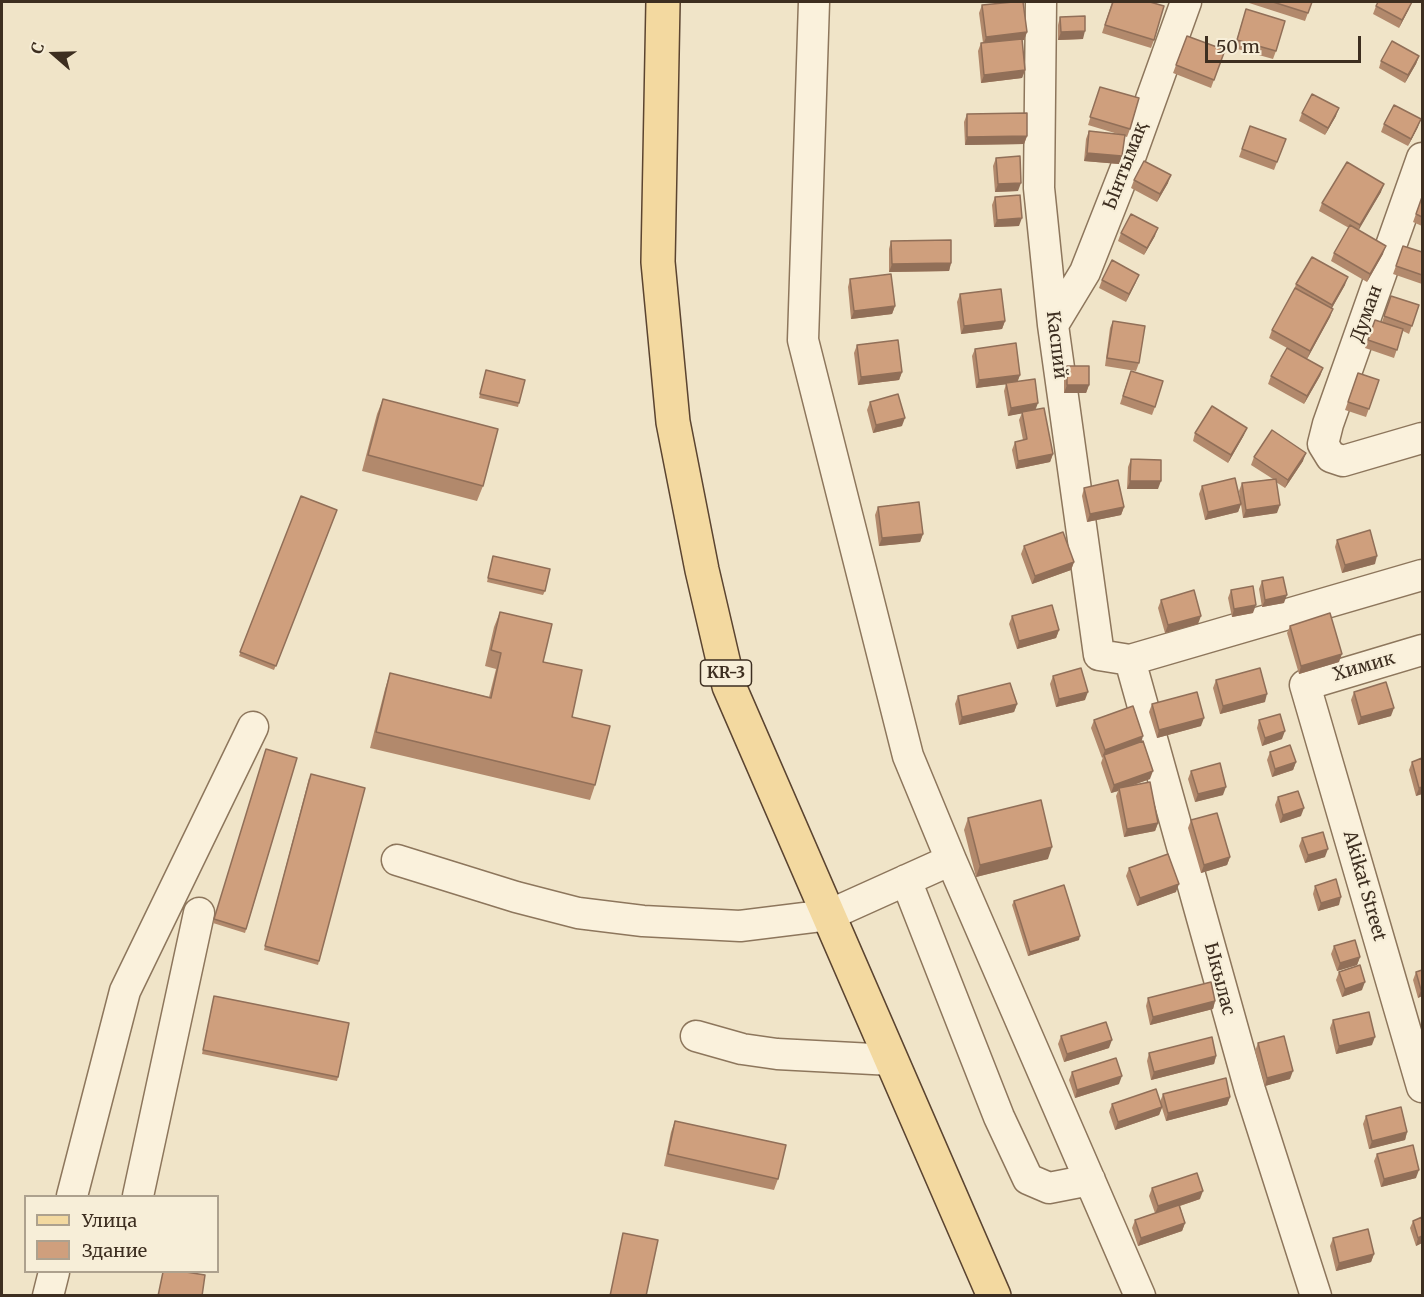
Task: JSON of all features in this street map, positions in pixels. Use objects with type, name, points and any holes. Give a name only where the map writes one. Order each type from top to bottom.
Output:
[{"type":"main road","name":"KR-3","points":[[663,2],[658,262],[673,422],[702,570],[729,686],[994,1296]]},
{"type":"street","points":[[814,2],[803,340],[909,756],[951,860],[1140,1296]]},
{"type":"street","name":"Каспий","points":[[1041,2],[1039,188],[1053,325],[1099,655],[1130,660]]},
{"type":"street","name":"Ынтымақ","points":[[1053,325],[1085,272],[1131,155],[1186,2]]},
{"type":"street","name":"Думан","points":[[1422,158],[1328,424],[1323,444],[1331,457],[1343,461],[1422,438]]},
{"type":"street","points":[[1130,660],[1422,575]]},
{"type":"street","name":"Химик","points":[[1305,685],[1422,650]]},
{"type":"street","name":"Ыкылас","points":[[1130,660],[1250,1090],[1316,1296]]},
{"type":"street","name":"Akikat Street","points":[[1305,685],[1422,1087]]},
{"type":"street","points":[[73,1195],[125,991],[252,727]]},
{"type":"street","points":[[397,860],[516,897],[578,913],[643,921],[740,926],[829,915],[951,860]]},
{"type":"street","points":[[906,880],[999,1117],[1028,1179],[1049,1188],[1090,1180]]},
{"type":"street","points":[[138,1195],[199,913]]},
{"type":"street","points":[[696,1036],[742,1049],[892,1060]]},
{"type":"street","points":[[48,1296],[54,1273]]},
{"type":"building","points":[[1023,2],[1027,32],[986,37],[982,5]]},
{"type":"building","points":[[1113,2],[1150,2],[1164,6],[1154,40],[1105,25]]},
{"type":"building","points":[[1273,2],[1312,2],[1308,13]]},
{"type":"building","points":[[1378,2],[1412,2],[1402,20],[1376,6]]},
{"type":"building","points":[[1246,9],[1285,21],[1276,51],[1237,40]]},
{"type":"building","points":[[1085,16],[1085,31],[1061,32],[1060,17]]},
{"type":"building","points":[[1187,36],[1225,50],[1214,80],[1176,65]]},
{"type":"building","points":[[1022,39],[1025,70],[984,75],[981,43]]},
{"type":"building","points":[[1392,41],[1419,56],[1408,75],[1381,61]]},
{"type":"building","points":[[1100,87],[1139,98],[1130,129],[1090,117]]},
{"type":"building","points":[[1312,94],[1339,108],[1328,128],[1302,113]]},
{"type":"building","points":[[1394,105],[1421,119],[1411,139],[1384,124]]},
{"type":"building","points":[[1027,113],[1027,136],[967,137],[967,114]]},
{"type":"building","points":[[1250,126],[1286,139],[1277,162],[1242,149]]},
{"type":"building","points":[[1089,131],[1125,135],[1122,156],[1087,153]]},
{"type":"building","points":[[1020,156],[1021,183],[998,184],[996,158]]},
{"type":"building","points":[[1144,161],[1171,175],[1160,194],[1134,180]]},
{"type":"building","points":[[1347,162],[1384,184],[1360,225],[1322,203]]},
{"type":"building","points":[[1020,195],[1022,218],[997,220],[995,197]]},
{"type":"building","points":[[1422,197],[1422,217],[1416,214]]},
{"type":"building","points":[[1131,214],[1158,228],[1147,248],[1121,233]]},
{"type":"building","points":[[1350,225],[1386,246],[1370,274],[1334,253]]},
{"type":"building","points":[[951,240],[951,263],[892,264],[891,241]]},
{"type":"building","points":[[1403,246],[1422,252],[1422,275],[1396,266]]},
{"type":"building","points":[[1312,257],[1348,277],[1332,305],[1296,284]]},
{"type":"building","points":[[1112,260],[1139,275],[1129,294],[1102,280]]},
{"type":"building","points":[[891,274],[895,306],[854,311],[850,279]]},
{"type":"building","points":[[1295,288],[1333,309],[1310,351],[1272,330]]},
{"type":"building","points":[[1001,289],[1005,321],[964,326],[960,294]]},
{"type":"building","points":[[1391,296],[1419,305],[1412,326],[1384,316]]},
{"type":"building","points":[[1375,320],[1403,329],[1397,350],[1368,340]]},
{"type":"building","points":[[1113,321],[1145,326],[1139,363],[1107,358]]},
{"type":"building","points":[[898,340],[902,372],[861,377],[857,345]]},
{"type":"building","points":[[1016,343],[1020,375],[979,380],[975,349]]},
{"type":"building","points":[[1287,348],[1323,368],[1307,396],[1271,376]]},
{"type":"building","points":[[1067,366],[1089,366],[1089,385],[1067,385]]},
{"type":"building","points":[[486,370],[525,380],[519,403],[480,394]]},
{"type":"building","points":[[1131,371],[1163,381],[1155,407],[1123,396]]},
{"type":"building","points":[[1358,373],[1379,380],[1369,409],[1348,402]]},
{"type":"building","points":[[1035,379],[1038,403],[1011,408],[1006,383]]},
{"type":"building","points":[[898,394],[905,418],[876,425],[870,402]]},
{"type":"building","points":[[383,399],[498,429],[483,486],[368,455]]},
{"type":"building","points":[[1212,406],[1247,428],[1231,455],[1195,433]]},
{"type":"building","points":[[1044,408],[1053,454],[1018,461],[1015,442],[1027,439],[1022,412]]},
{"type":"building","points":[[1272,430],[1306,453],[1288,480],[1254,457]]},
{"type":"building","points":[[1131,459],[1161,460],[1161,481],[1130,481]]},
{"type":"building","points":[[1235,478],[1241,504],[1208,512],[1202,486]]},
{"type":"building","points":[[1276,479],[1280,505],[1246,510],[1242,483]]},
{"type":"building","points":[[1118,480],[1124,507],[1090,514],[1084,488]]},
{"type":"building","points":[[301,496],[337,510],[276,666],[240,652]]},
{"type":"building","points":[[919,502],[923,534],[882,538],[878,507]]},
{"type":"building","points":[[1370,530],[1377,556],[1345,565],[1337,540]]},
{"type":"building","points":[[1063,532],[1074,562],[1035,576],[1024,546]]},
{"type":"building","points":[[493,556],[550,569],[545,591],[488,578]]},
{"type":"building","points":[[1283,577],[1287,595],[1265,600],[1262,581]]},
{"type":"building","points":[[1253,586],[1256,605],[1234,609],[1231,590]]},
{"type":"building","points":[[1194,590],[1201,616],[1168,625],[1161,600]]},
{"type":"building","points":[[1052,605],[1059,630],[1019,641],[1012,616]]},
{"type":"building","points":[[500,612],[552,624],[543,662],[582,670],[572,717],[610,726],[595,785],[376,732],[390,673],[491,698],[501,653],[491,650]]},
{"type":"building","points":[[1330,613],[1342,654],[1301,666],[1290,626]]},
{"type":"building","points":[[1081,668],[1088,692],[1059,699],[1053,676]]},
{"type":"building","points":[[1260,668],[1267,694],[1223,706],[1216,680]]},
{"type":"building","points":[[1386,682],[1394,708],[1361,717],[1354,692]]},
{"type":"building","points":[[1010,683],[1017,704],[962,717],[958,696]]},
{"type":"building","points":[[1197,692],[1204,718],[1159,730],[1152,704]]},
{"type":"building","points":[[1133,706],[1143,736],[1105,750],[1094,720]]},
{"type":"building","points":[[1280,714],[1285,731],[1265,738],[1259,720]]},
{"type":"building","points":[[1143,741],[1153,771],[1114,785],[1104,755]]},
{"type":"building","points":[[1290,745],[1296,762],[1275,769],[1270,752]]},
{"type":"building","points":[[266,749],[297,758],[246,929],[214,919]]},
{"type":"building","points":[[1422,758],[1422,787],[1419,788],[1412,762]]},
{"type":"building","points":[[1220,763],[1226,787],[1198,794],[1191,771]]},
{"type":"building","points":[[311,774],[365,788],[319,961],[265,946]]},
{"type":"building","points":[[1150,782],[1158,823],[1127,829],[1119,788]]},
{"type":"building","points":[[1298,791],[1304,808],[1283,815],[1278,797]]},
{"type":"building","points":[[1041,800],[1052,847],[980,865],[968,818]]},
{"type":"building","points":[[1217,813],[1230,857],[1204,865],[1191,820]]},
{"type":"building","points":[[1323,832],[1328,849],[1308,855],[1302,838]]},
{"type":"building","points":[[1168,854],[1179,884],[1140,898],[1129,868]]},
{"type":"building","points":[[1336,879],[1341,897],[1321,903],[1315,886]]},
{"type":"building","points":[[1064,885],[1080,936],[1030,952],[1014,901]]},
{"type":"building","points":[[1355,940],[1360,957],[1340,963],[1334,946]]},
{"type":"building","points":[[1360,965],[1365,982],[1345,989],[1339,972]]},
{"type":"building","points":[[1422,970],[1422,989],[1421,990],[1416,972]]},
{"type":"building","points":[[1211,982],[1215,1001],[1153,1017],[1148,998]]},
{"type":"building","points":[[214,996],[349,1023],[338,1077],[203,1050]]},
{"type":"building","points":[[1369,1012],[1375,1037],[1339,1046],[1333,1020]]},
{"type":"building","points":[[1106,1022],[1112,1040],[1067,1054],[1061,1036]]},
{"type":"building","points":[[1284,1036],[1293,1071],[1267,1078],[1258,1043]]},
{"type":"building","points":[[1212,1037],[1216,1056],[1154,1072],[1149,1053]]},
{"type":"building","points":[[1116,1058],[1122,1076],[1077,1090],[1072,1072]]},
{"type":"building","points":[[1226,1078],[1230,1097],[1168,1113],[1163,1094]]},
{"type":"building","points":[[1156,1089],[1162,1107],[1118,1122],[1112,1104]]},
{"type":"building","points":[[1401,1107],[1407,1132],[1372,1141],[1366,1116]]},
{"type":"building","points":[[675,1121],[786,1145],[778,1179],[668,1154]]},
{"type":"building","points":[[1413,1145],[1419,1170],[1384,1179],[1377,1154]]},
{"type":"building","points":[[1197,1173],[1203,1191],[1158,1206],[1152,1188]]},
{"type":"building","points":[[1179,1205],[1185,1223],[1141,1238],[1135,1220]]},
{"type":"building","points":[[1422,1217],[1422,1236],[1418,1238],[1413,1221]]},
{"type":"building","points":[[1368,1229],[1374,1254],[1339,1263],[1333,1238]]},
{"type":"building","points":[[623,1233],[658,1240],[646,1296],[610,1296]]},
{"type":"building","points":[[163,1273],[205,1275],[202,1296],[158,1296]]}]
